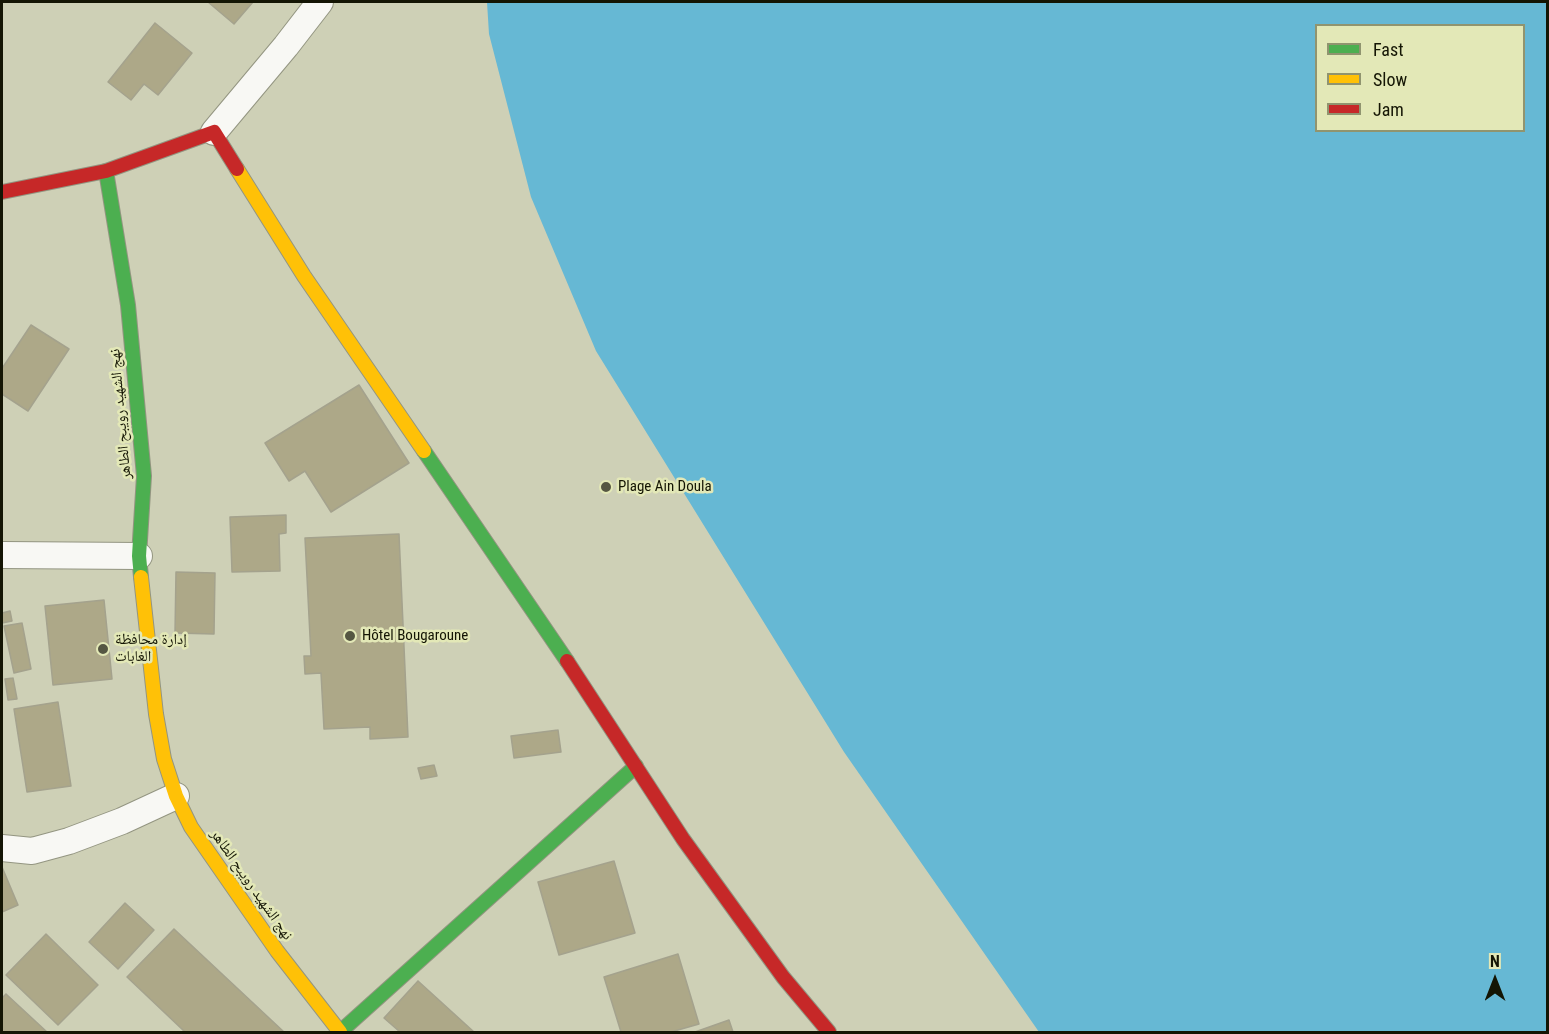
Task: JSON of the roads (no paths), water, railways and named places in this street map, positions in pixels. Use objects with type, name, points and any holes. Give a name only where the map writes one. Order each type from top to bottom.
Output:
[{"type":"street","points":[[2,192],[106,171],[214,132],[320,2]]},
{"type":"street","points":[[214,132],[304,276],[542,624],[683,839],[783,977],[829,1032]]},
{"type":"street","name":"نهج الشهيد رويبح الطاهر","points":[[106,171],[128,305],[144,476],[139,556],[156,714],[164,759],[176,796],[191,827],[277,951],[340,1032]]},
{"type":"street","points":[[2,555],[139,556]]},
{"type":"street","points":[[340,1032],[636,766]]},
{"type":"street","points":[[2,848],[32,851],[69,841],[122,822],[176,796]]},
{"type":"water","points":[[487,2],[1547,2],[1547,1032],[1039,1032],[844,752],[596,351],[531,197],[489,34]]},
{"type":"place","name":"Plage Ain Doula","points":[[606,487]]},
{"type":"place","name":"Hôtel Bougaroune","points":[[350,636]]},
{"type":"place","name":"إدارة محافظة الغابات","points":[[103,649]]}]
